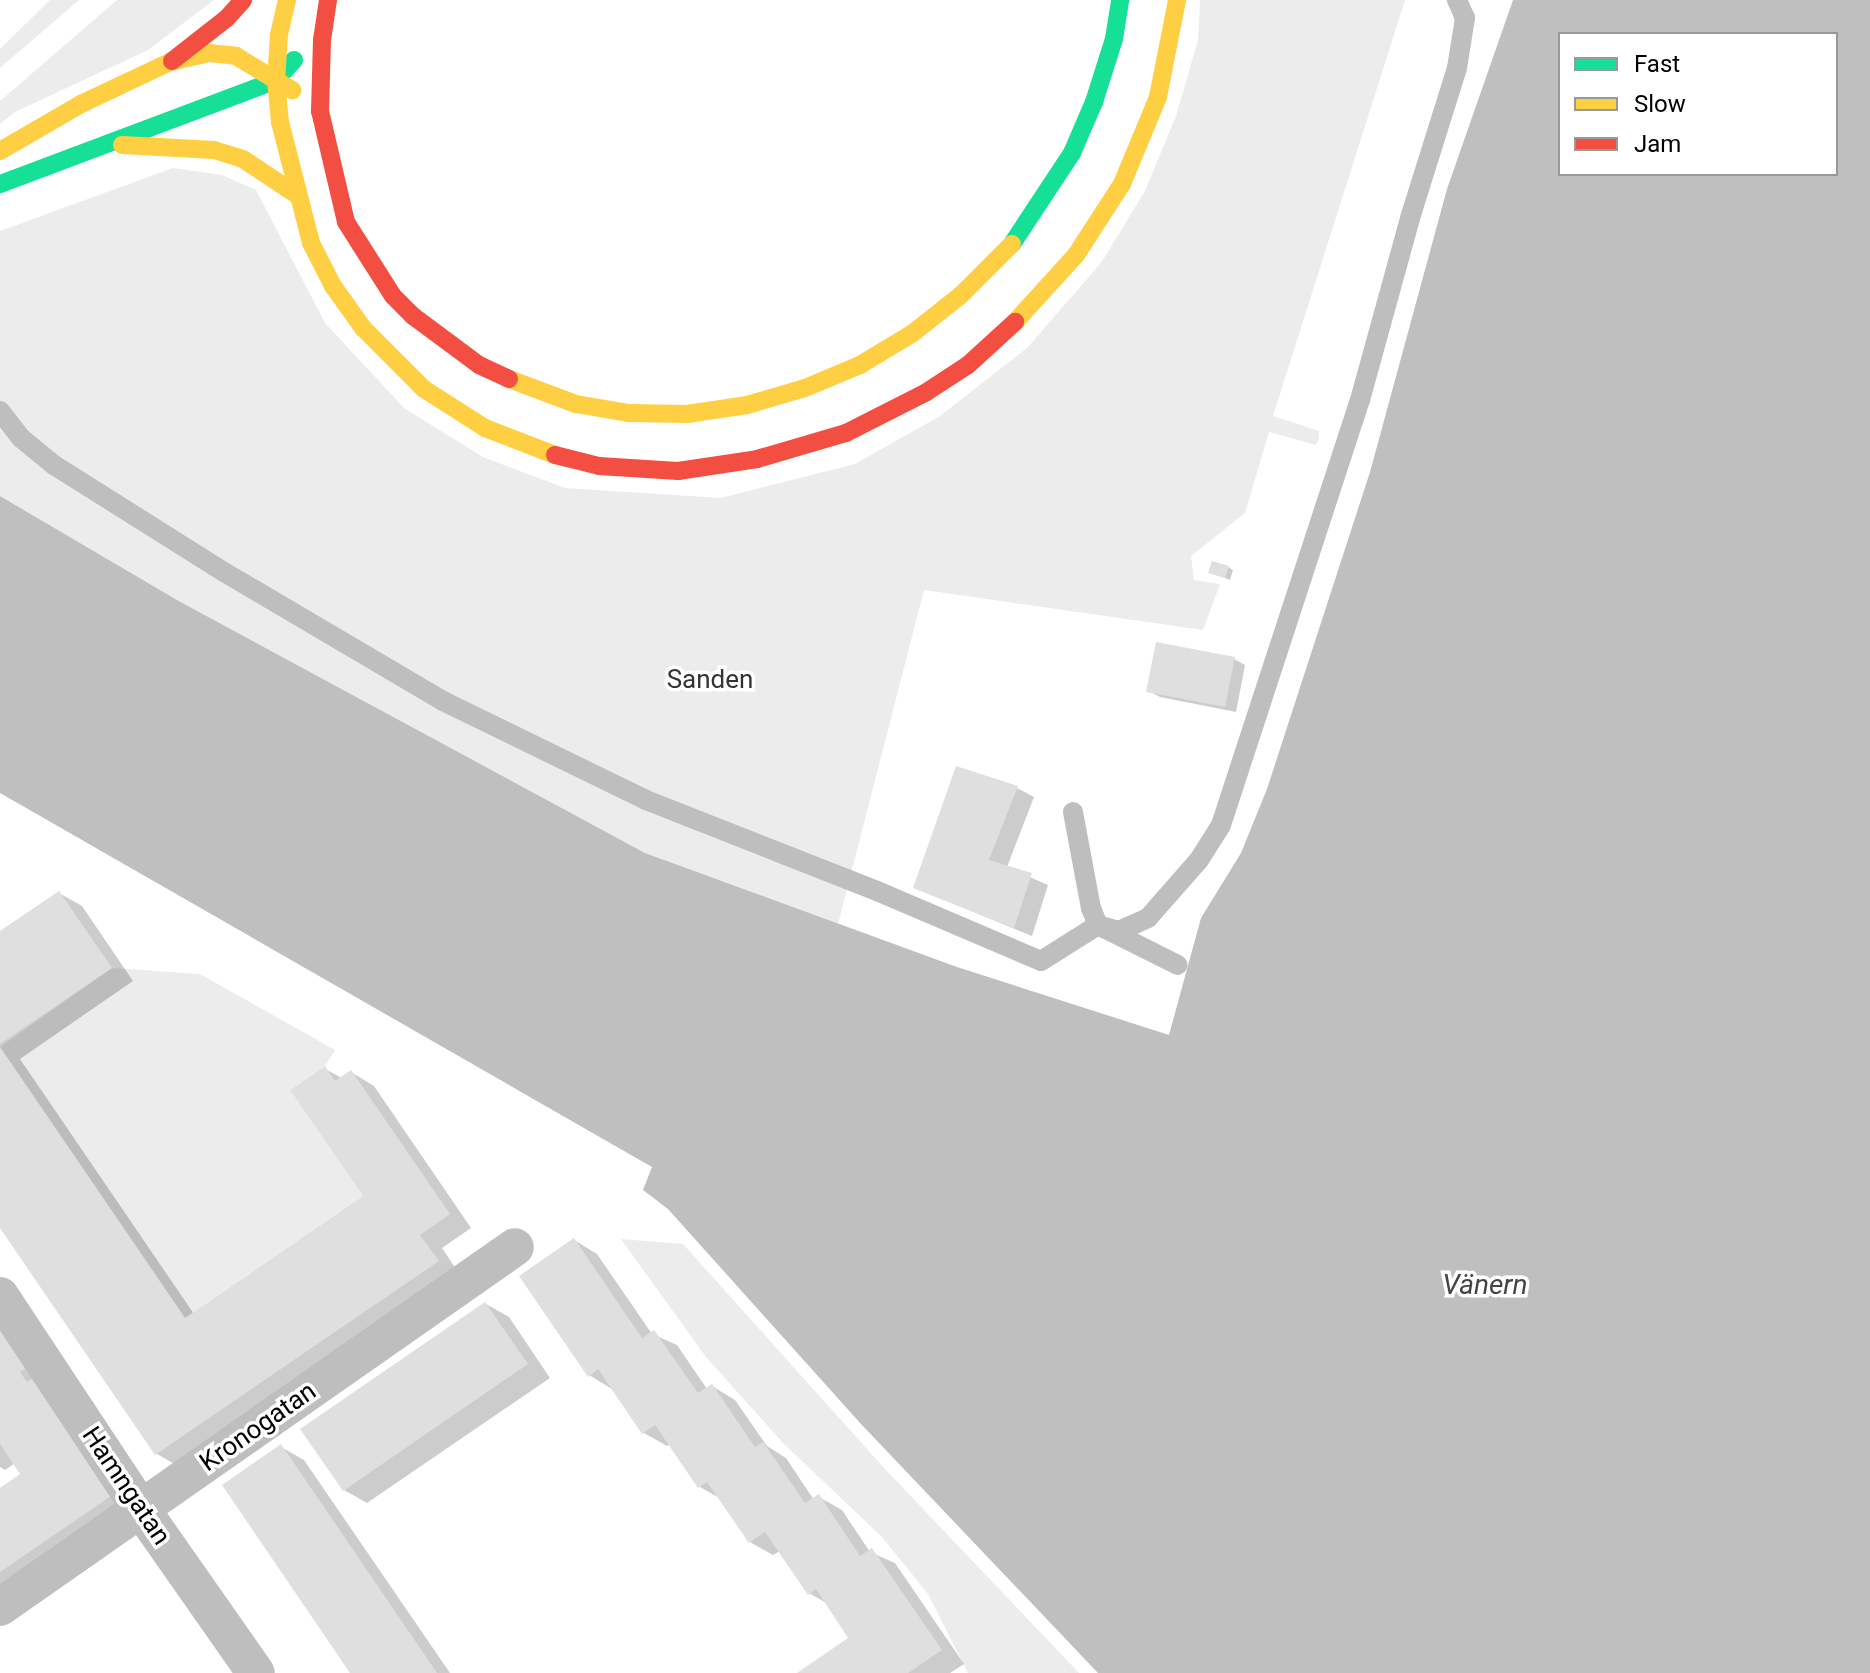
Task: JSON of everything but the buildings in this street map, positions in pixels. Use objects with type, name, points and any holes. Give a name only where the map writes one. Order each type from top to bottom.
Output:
[{"type":"main road","points":[[170,62],[227,18],[243,0]]},
{"type":"main road","points":[[287,0],[279,35],[276,80],[280,122],[311,243],[333,286],[355,318],[400,367],[453,410],[524,445],[599,466],[678,471],[730,465],[846,433],[889,414],[968,365],[1048,290],[1076,255],[1122,184],[1158,97],[1177,0]]},
{"type":"main road","points":[[328,1],[322,40],[320,111],[346,222],[368,260],[413,316],[479,365],[529,388],[576,404],[629,413],[687,414],[747,405],[805,388],[860,365],[913,333],[961,295],[1006,251],[1040,205],[1072,153],[1114,39],[1120,0]]},
{"type":"main road","points":[[0,184],[276,80],[303,50],[328,1]]},
{"type":"main road","points":[[0,151],[81,104],[170,62],[209,53],[236,56],[320,111]]},
{"type":"main road","points":[[103,143],[214,150],[243,159],[297,195]]},
{"type":"street","name":"Kronogatan","points":[[0,1607],[515,1247]]},
{"type":"street","name":"Hamngatan","points":[[0,1296],[141,1509],[256,1673]]},
{"type":"lane","points":[[0,411],[21,438],[54,465],[224,572],[443,701],[646,800],[877,891],[1041,961],[1098,925],[1119,931],[1148,918],[1199,860],[1221,825],[1360,400],[1410,218],[1457,68],[1465,18],[1457,0]]},
{"type":"lane","points":[[1073,812],[1091,908],[1098,925],[1178,965]]},
{"type":"green space","points":[[50,0],[79,0],[0,68],[0,49]]},
{"type":"green space","points":[[117,0],[214,0],[148,50],[15,112],[0,124],[0,101]]},
{"type":"green space","name":"Sanden","points":[[1200,0],[1405,0],[1273,416],[1319,431],[1319,439],[1316,445],[1269,432],[1245,513],[1191,556],[1194,580],[1220,584],[1203,630],[924,590],[838,924],[645,853],[177,600],[0,496],[0,231],[173,168],[222,175],[256,190],[325,323],[404,408],[483,457],[565,488],[721,498],[855,464],[940,416],[1027,348],[1101,263],[1145,191],[1176,116],[1198,40]]},
{"type":"green space","points":[[112,968],[200,974],[335,1050],[325,1066],[290,1090],[363,1196],[185,1318],[0,1047]]},
{"type":"green space","points":[[621,1239],[683,1244],[885,1469],[1079,1673],[968,1673],[928,1594],[882,1537],[784,1444],[706,1357]]},
{"type":"water","name":"Vänern","points":[[1513,0],[1870,0],[1870,1673],[1098,1673],[861,1424],[668,1209],[643,1190],[652,1167],[0,793],[0,496],[177,600],[645,853],[957,967],[1169,1035],[1201,918],[1241,853],[1267,789],[1370,472],[1447,189]]},
{"type":"traffic: fast","points":[[1012,244],[1072,153],[1094,102],[1114,39],[1120,0]]},
{"type":"traffic: fast","points":[[0,184],[276,80],[294,60]]},
{"type":"traffic: slow","points":[[287,0],[279,35],[276,80],[280,122],[311,243],[333,286],[363,328],[424,389],[485,428],[555,455]]},
{"type":"traffic: slow","points":[[1015,322],[1076,255],[1122,184],[1158,97],[1177,0]]},
{"type":"traffic: slow","points":[[0,151],[81,104],[170,62],[209,53],[236,56],[292,90]]},
{"type":"traffic: slow","points":[[122,145],[214,150],[243,159],[297,195]]},
{"type":"traffic: slow","points":[[509,379],[576,404],[629,413],[687,414],[747,405],[805,388],[860,365],[913,333],[961,295],[1012,244]]},
{"type":"traffic: jam","points":[[172,61],[227,18],[243,0]]},
{"type":"traffic: jam","points":[[328,0],[322,40],[320,111],[346,222],[393,296],[413,316],[479,365],[509,379]]},
{"type":"traffic: jam","points":[[555,455],[599,466],[678,471],[757,459],[846,433],[925,393],[968,365],[1015,322]]}]
